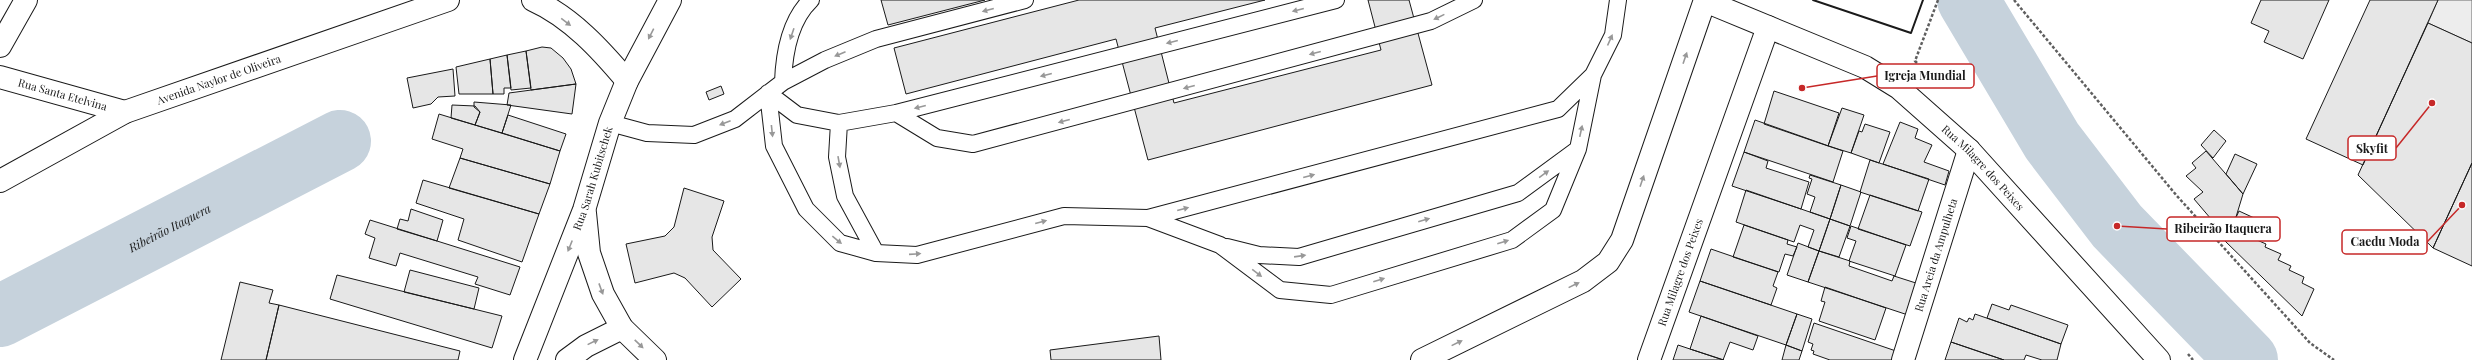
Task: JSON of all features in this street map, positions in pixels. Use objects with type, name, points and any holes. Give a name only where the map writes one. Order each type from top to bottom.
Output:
[{"type":"street","points":[[0,46],[26,0]]},
{"type":"street","name":"Avenida Naylor de Oliveira","points":[[0,181],[124,112],[448,0]]},
{"type":"street","points":[[533,0],[544,5],[596,45],[627,81]]},
{"type":"street","name":"Rua Sarah Kubitschek","points":[[525,360],[584,210],[610,123],[627,81],[670,0]]},
{"type":"street","points":[[1422,360],[1583,281],[1608,262],[1622,240],[1705,0]]},
{"type":"street","name":"Rua Milagre dos Peixes","points":[[1705,0],[1865,67],[1899,88],[1969,150],[2158,360]]},
{"type":"street","name":"Rua Milagre dos Peixes","points":[[1649,360],[1768,27]]},
{"type":"street","name":"Rua Santa Etelvina","points":[[0,77],[124,112]]},
{"type":"street","name":"Rua Areia da Ampulheta","points":[[1902,360],[1969,150]]},
{"type":"street","points":[[584,210],[589,253],[603,294],[622,328],[655,360]]},
{"type":"street","points":[[567,360],[586,346],[622,328]]},
{"type":"lane","points":[[783,82],[784,60],[792,29],[811,0]]},
{"type":"lane","points":[[610,123],[647,133],[694,135],[735,119],[768,92],[783,82],[825,60],[876,38],[1025,0]]},
{"type":"lane","points":[[768,92],[797,115],[839,123],[896,113],[1336,0]]},
{"type":"lane","points":[[896,113],[936,138],[972,144],[1431,21],[1474,0]]},
{"type":"lane","points":[[1220,245],[1280,290],[1331,295],[1512,240],[1553,210],[1578,149],[1593,75],[1613,35],[1618,0]]},
{"type":"lane","points":[[768,92],[774,146],[806,209],[840,244],[876,253],[917,255],[1064,216],[1148,218],[1558,109],[1593,75]]},
{"type":"lane","points":[[839,123],[837,157],[845,196],[876,253]]},
{"type":"lane","points":[[1148,218],[1220,245],[1259,255],[1299,257],[1518,193],[1578,149]]},
{"type":"path","points":[[2014,0],[2177,196],[2310,343],[2334,360]]},
{"type":"shaded area","points":[[2438,0],[2472,0],[2472,43],[2428,23]]},
{"type":"building","points":[[881,0],[985,0],[888,25]]},
{"type":"building","points":[[1079,0],[1265,0],[1155,28],[1174,103],[1381,50],[1368,0],[1409,0],[1432,85],[1148,160],[1116,39],[906,94],[894,48]]},
{"type":"building","points":[[2261,0],[2329,0],[2303,59],[2264,42],[2269,31],[2251,23]]},
{"type":"building","points":[[2370,0],[2438,0],[2363,165],[2306,139]]},
{"type":"building","points":[[2428,23],[2472,43],[2472,163],[2433,248],[2358,175]]},
{"type":"building","points":[[542,47],[551,48],[563,58],[571,69],[576,84],[531,90],[526,51]]},
{"type":"building","points":[[526,51],[531,88],[511,90],[507,55]]},
{"type":"building","points":[[507,55],[511,88],[504,88],[504,94],[493,94],[490,59]]},
{"type":"building","points":[[490,59],[493,94],[459,94],[456,67]]},
{"type":"building","points":[[453,69],[455,96],[438,97],[431,104],[413,108],[407,78]]},
{"type":"building","points":[[576,84],[572,114],[507,105],[509,93]]},
{"type":"building","points":[[721,86],[724,94],[709,100],[706,92]]},
{"type":"building","points":[[1774,91],[1839,113],[1828,146],[1764,124]]},
{"type":"building","points":[[474,102],[511,105],[502,133],[475,125],[480,112],[474,107]]},
{"type":"building","points":[[452,105],[475,106],[480,112],[475,125],[451,118]]},
{"type":"building","points":[[1842,108],[1864,115],[1851,153],[1828,146]]},
{"type":"building","points":[[439,114],[560,151],[550,184],[460,158],[463,149],[432,139]]},
{"type":"building","points":[[508,115],[566,134],[560,151],[502,133]]},
{"type":"building","points":[[1755,120],[1843,151],[1833,182],[1744,152]]},
{"type":"building","points":[[1900,122],[1918,129],[1915,138],[1932,145],[1924,162],[1949,171],[1945,185],[1883,164]]},
{"type":"building","points":[[1865,124],[1890,132],[1879,163],[1851,153],[1859,131],[1862,132]]},
{"type":"building","points":[[2214,130],[2226,141],[2213,158],[2201,145]]},
{"type":"building","points":[[2206,151],[2243,194],[2236,217],[2222,221],[2217,226],[2194,199],[2203,192],[2186,176],[2196,168],[2192,163]]},
{"type":"building","points":[[1744,152],[1768,161],[1766,168],[1809,182],[1801,209],[1732,186]]},
{"type":"building","points":[[2235,154],[2257,164],[2243,194],[2226,174]]},
{"type":"building","points":[[460,158],[550,184],[539,214],[449,188]]},
{"type":"building","points":[[1870,160],[1929,179],[1918,211],[1860,192]]},
{"type":"building","points":[[2472,163],[2472,266],[2433,248]]},
{"type":"building","points":[[1810,175],[1841,185],[1830,219],[1810,212],[1815,197],[1807,194],[1812,179],[1809,178]]},
{"type":"building","points":[[423,180],[539,214],[522,262],[458,240],[464,219],[416,203]]},
{"type":"building","points":[[1841,185],[1861,192],[1850,226],[1830,219]]},
{"type":"building","points":[[684,188],[724,201],[712,237],[713,250],[741,279],[712,307],[685,278],[674,273],[635,283],[626,244],[665,236],[674,227]]},
{"type":"building","points":[[1746,190],[1830,219],[1819,251],[1808,247],[1814,230],[1800,225],[1794,242],[1736,222]]},
{"type":"building","points":[[1870,195],[1922,212],[1910,246],[1858,229]]},
{"type":"building","points":[[411,209],[443,220],[437,241],[397,229],[400,219],[408,221]]},
{"type":"building","points":[[2239,211],[2265,223],[2257,240],[2266,244],[2265,247],[2281,254],[2278,260],[2291,266],[2289,270],[2304,277],[2302,283],[2314,289],[2302,316],[2225,241]]},
{"type":"building","points":[[1830,219],[1850,226],[1839,257],[1819,251]]},
{"type":"building","points":[[370,220],[520,267],[510,295],[475,284],[478,277],[400,253],[396,266],[369,258],[375,238],[365,234]]},
{"type":"building","points":[[1744,225],[1788,240],[1787,244],[1797,247],[1793,256],[1785,254],[1779,272],[1733,257]]},
{"type":"building","points":[[1851,226],[1906,245],[1895,276],[1849,261],[1856,241],[1847,238]]},
{"type":"building","points":[[1798,243],[1819,251],[1808,282],[1787,275]]},
{"type":"building","points":[[1711,249],[1778,272],[1773,286],[1777,288],[1771,305],[1700,281]]},
{"type":"building","points":[[1819,251],[1850,261],[1849,266],[1892,281],[1894,276],[1919,284],[1908,315],[1808,282]]},
{"type":"building","points":[[410,270],[479,288],[474,309],[404,292]]},
{"type":"building","points":[[337,275],[502,316],[492,348],[330,299]]},
{"type":"building","points":[[1700,281],[1797,314],[1786,345],[1689,312]]},
{"type":"building","points":[[240,282],[273,290],[269,303],[279,305],[266,360],[221,360]]},
{"type":"building","points":[[1825,287],[1886,308],[1875,340],[1819,321],[1825,302],[1821,301]]},
{"type":"building","points":[[1992,304],[2009,310],[2011,305],[2068,325],[2061,344],[1987,318]]},
{"type":"building","points":[[279,305],[460,351],[458,360],[266,360]]},
{"type":"building","points":[[1797,314],[1812,319],[1802,351],[1786,345]]},
{"type":"building","points":[[1975,314],[2061,344],[2057,360],[2042,360],[2026,355],[2024,360],[2004,360],[1951,342],[1959,318],[1967,322],[1969,318],[1973,320]]},
{"type":"building","points":[[1701,316],[1758,336],[1753,350],[1730,342],[1723,360],[1690,349]]},
{"type":"building","points":[[1814,323],[1896,351],[1893,360],[1830,360],[1813,354],[1814,351],[1811,350],[1813,344],[1808,342]]},
{"type":"building","points":[[1159,336],[1161,360],[1051,360],[1050,350]]},
{"type":"building","points":[[1951,342],[2004,360],[1945,360]]},
{"type":"building","points":[[1678,345],[1690,349],[1724,360],[1673,360]]},
{"type":"building","points":[[1786,345],[1802,351],[1799,360],[1782,360]]},
{"type":"waterway","name":"Ribeirão Itaquera","points":[[1968,0],[2052,141],[2117,226],[2247,360]]},
{"type":"waterway","name":"Ribeirão Itaquera","points":[[0,316],[340,141]]},
{"type":"wall","points":[[1813,0],[1911,33],[1923,0]]},
{"type":"place","name":"Igreja Mundial","points":[[1802,88]]},
{"type":"place","name":"Skyfit","points":[[2432,103]]},
{"type":"place","name":"Caedu Moda","points":[[2462,205]]},
{"type":"place","name":"Ribeirão Itaquera","points":[[2117,226]]}]
